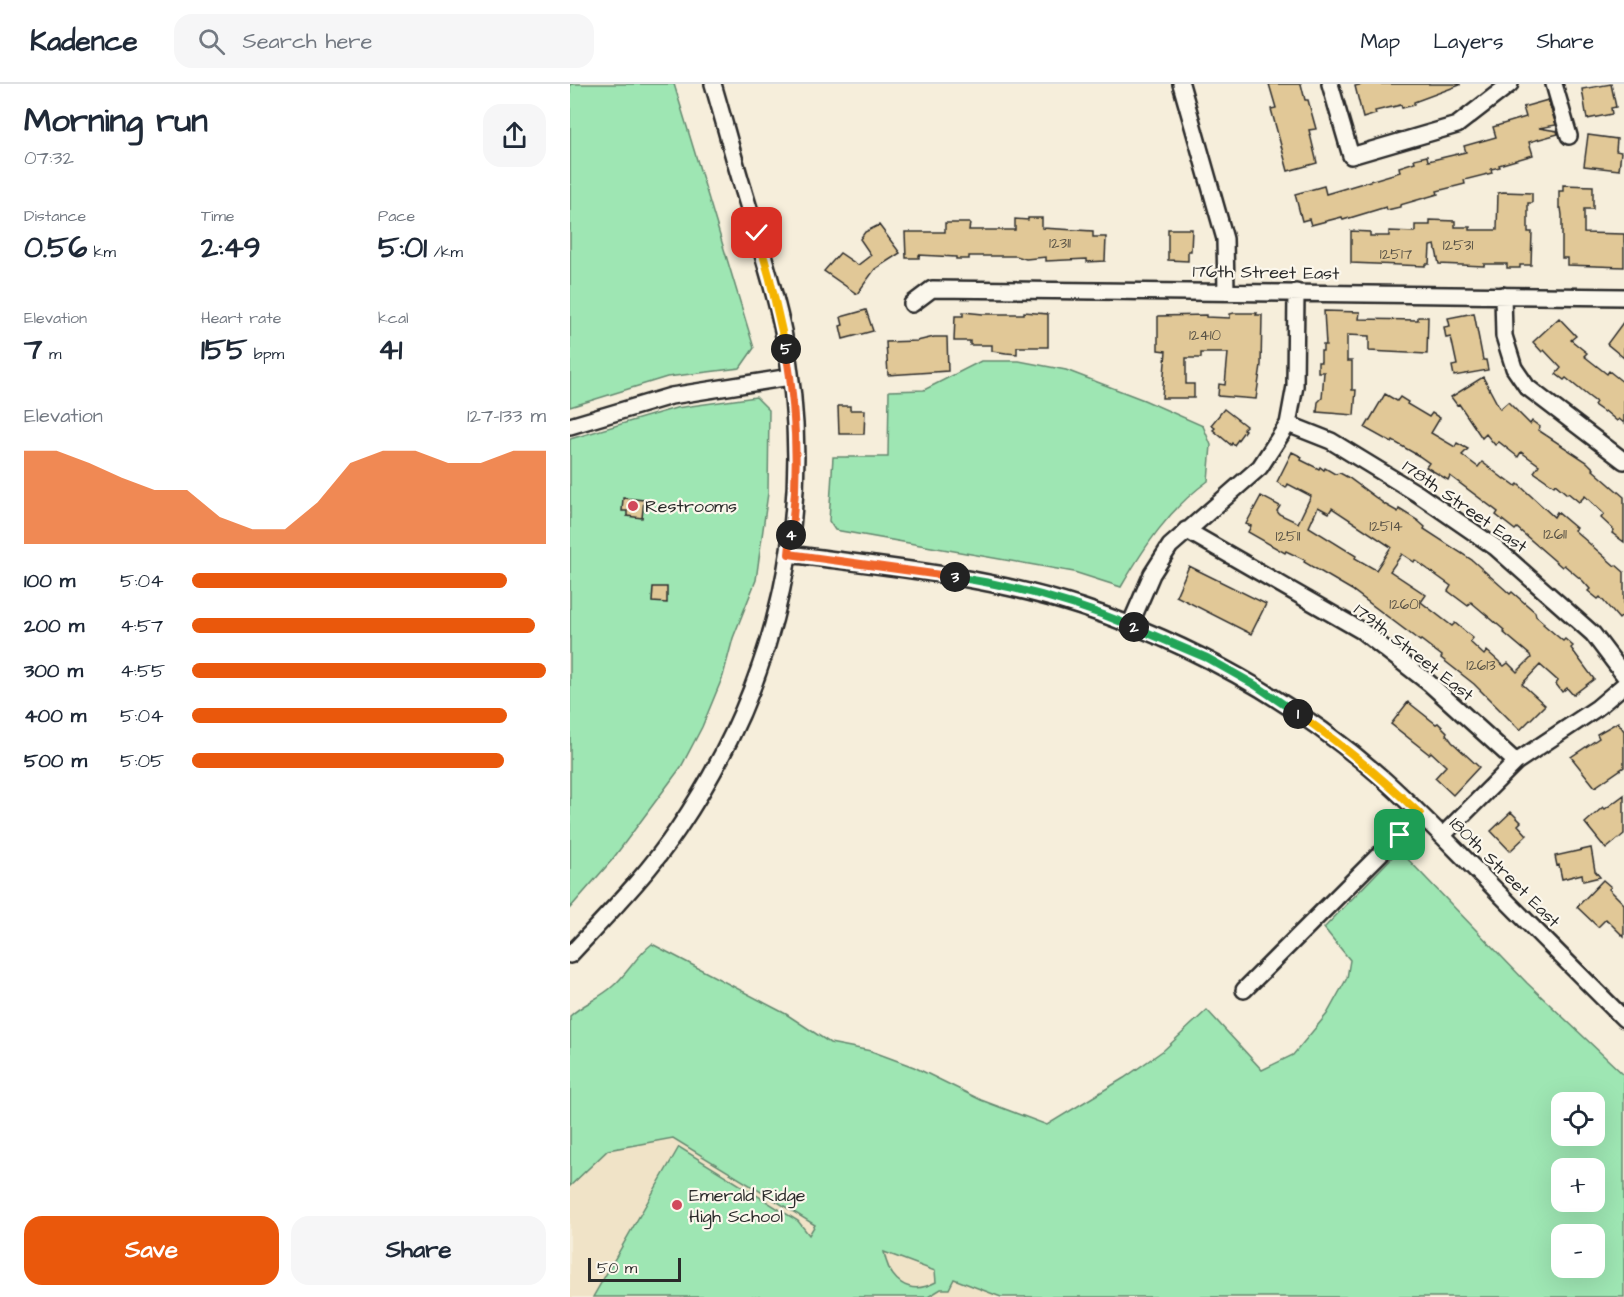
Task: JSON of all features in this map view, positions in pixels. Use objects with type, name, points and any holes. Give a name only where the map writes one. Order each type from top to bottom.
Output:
[{"type":"street","points":[[570,955],[628,892],[677,831],[718,764],[757,678],[777,612],[789,554],[795,479],[790,377],[783,331],[713,84]]},
{"type":"street","points":[[1181,84],[1225,239],[1226,291]]},
{"type":"street","points":[[1330,84],[1351,156],[1457,125],[1510,84]]},
{"type":"street","points":[[1554,84],[1569,136]]},
{"type":"street","name":"176th Street East","points":[[912,304],[932,289],[1624,297]]},
{"type":"street","points":[[1130,625],[1152,574],[1170,546],[1260,467],[1288,424],[1295,386],[1296,292]]},
{"type":"street","points":[[1503,295],[1504,336],[1514,368],[1527,387],[1624,461]]},
{"type":"street","points":[[570,426],[671,396],[790,377]]},
{"type":"street","name":"178th Street East","points":[[1288,424],[1331,441],[1418,494],[1495,547],[1593,634],[1624,675]]},
{"type":"street","name":"179th Street East","points":[[1186,530],[1362,631],[1429,683],[1516,762]]},
{"type":"street","name":"180th Street East","points":[[789,554],[970,579],[1023,591],[1080,606],[1207,658],[1255,685],[1330,736],[1381,777],[1624,1019]]},
{"type":"street","points":[[1442,836],[1516,762],[1597,708],[1624,685]]},
{"type":"street","points":[[1244,990],[1420,814]]},
{"type":"shaded area","name":"Emerald Ridge High School","points":[[673,1138],[815,1224],[1001,1297],[570,1297],[570,1186],[608,1150]]},
{"type":"green space","points":[[570,84],[674,84],[754,348],[740,368],[667,377],[570,407]]},
{"type":"green space","points":[[981,361],[1019,361],[1066,370],[1203,426],[1211,445],[1208,481],[1181,504],[1159,529],[1121,587],[1074,572],[835,530],[829,521],[833,457],[888,457],[889,391],[924,390]]},
{"type":"green space","points":[[756,397],[769,410],[768,493],[756,580],[733,638],[723,676],[702,727],[681,767],[612,860],[570,908],[570,439],[676,408]]},
{"type":"green space","points":[[1399,850],[1527,983],[1624,1075],[1624,1297],[1001,1297],[954,1279],[949,1289],[941,1289],[928,1297],[593,1297],[679,1147],[798,1221],[809,1235],[815,1225],[673,1138],[608,1150],[570,1186],[570,1016],[613,986],[652,944],[786,1014],[830,1043],[871,1051],[914,1067],[981,1100],[1047,1125],[1124,1078],[1164,1050],[1207,1010],[1262,1070],[1293,1055],[1327,1014],[1347,978],[1350,960],[1324,928]],"holes":[[[884,1252],[935,1271],[936,1282],[917,1288],[901,1283],[890,1271]]]},
{"type":"building","points":[[1269,84],[1301,84],[1316,129],[1309,130],[1317,163],[1288,171],[1271,109],[1276,108]]},
{"type":"building","points":[[1363,84],[1460,85],[1414,102],[1414,105],[1402,108],[1401,105],[1375,111],[1376,114],[1363,118],[1355,86]]},
{"type":"building","points":[[1611,84],[1616,107],[1611,108],[1612,114],[1587,119],[1582,89]]},
{"type":"building","points":[[1548,100],[1556,125],[1539,128],[1557,131],[1558,134],[1529,142],[1533,155],[1499,165],[1500,167],[1491,169],[1492,173],[1464,180],[1465,184],[1437,191],[1438,194],[1400,205],[1400,207],[1387,210],[1386,207],[1343,220],[1342,217],[1311,225],[1309,219],[1302,221],[1295,194],[1324,186],[1326,194],[1400,172],[1399,167],[1415,162],[1414,159],[1427,156],[1428,161],[1466,152],[1464,146],[1496,137],[1493,127],[1526,117],[1523,107]]},
{"type":"building","points":[[1588,135],[1617,139],[1616,151],[1621,152],[1619,170],[1584,166]]},
{"type":"building","points":[[1563,185],[1593,186],[1593,209],[1584,209],[1584,233],[1624,234],[1624,267],[1567,265],[1567,258],[1562,258],[1562,215],[1561,208],[1559,208],[1559,191],[1563,191]]},
{"type":"building","points":[[1498,193],[1532,193],[1532,203],[1528,203],[1528,232],[1532,232],[1531,265],[1507,268],[1507,264],[1484,264],[1484,266],[1439,264],[1435,245],[1430,246],[1429,264],[1425,266],[1351,263],[1351,231],[1370,232],[1370,236],[1389,236],[1389,231],[1415,232],[1415,225],[1430,225],[1430,220],[1455,221],[1455,227],[1470,227],[1470,230],[1497,230]]},
{"type":"building","points":[[1028,218],[1042,218],[1042,228],[1093,231],[1093,237],[1106,237],[1105,261],[1087,262],[1087,259],[1046,261],[1046,257],[1026,259],[1016,256],[969,256],[969,259],[956,259],[956,257],[919,255],[919,258],[906,258],[905,232],[945,232],[945,223],[970,223],[969,230],[1015,230],[1015,219],[1028,220]]},
{"type":"building","points":[[879,225],[900,253],[875,269],[857,294],[824,271],[840,253],[858,265],[871,255],[860,239],[865,232]]},
{"type":"building","points":[[1168,229],[1192,229],[1188,261],[1168,260]]},
{"type":"building","points":[[866,310],[873,331],[843,339],[840,326],[843,325],[841,317]]},
{"type":"building","points":[[1324,311],[1360,312],[1359,319],[1418,320],[1418,317],[1428,317],[1427,354],[1369,351],[1369,336],[1347,335],[1347,361],[1352,361],[1352,390],[1356,390],[1354,415],[1317,412],[1318,402],[1322,398],[1324,372],[1318,372],[1318,362],[1321,362],[1323,345],[1326,345]]},
{"type":"building","points":[[963,312],[1048,314],[1048,347],[1017,347],[1017,354],[992,351],[992,345],[970,345],[970,341],[954,341],[955,316],[963,316]]},
{"type":"building","points":[[1474,313],[1483,360],[1486,360],[1488,370],[1454,376],[1452,366],[1457,365],[1451,337],[1446,338],[1444,327],[1450,326],[1448,318]]},
{"type":"building","points":[[1230,314],[1262,315],[1261,365],[1256,399],[1218,396],[1219,384],[1225,385],[1228,353],[1201,353],[1201,358],[1186,358],[1186,384],[1194,384],[1194,398],[1162,398],[1166,351],[1158,350],[1158,316],[1206,315],[1206,317],[1230,318]]},
{"type":"building","points":[[1559,318],[1576,336],[1571,340],[1587,353],[1584,356],[1607,374],[1609,371],[1624,383],[1624,423],[1619,419],[1617,421],[1594,405],[1596,402],[1566,378],[1564,380],[1556,374],[1561,368],[1533,342]]},
{"type":"building","points":[[1624,321],[1624,358],[1607,344]]},
{"type":"building","points":[[947,337],[948,371],[888,375],[886,342],[917,341]]},
{"type":"building","points":[[1483,377],[1500,409],[1508,402],[1530,424],[1532,421],[1540,427],[1538,430],[1587,462],[1624,497],[1624,542],[1612,533],[1614,530],[1601,518],[1604,514],[1585,496],[1579,502],[1534,472],[1539,465],[1521,452],[1518,457],[1499,442],[1495,445],[1486,434],[1482,438],[1459,404],[1457,405],[1451,397]]},
{"type":"building","points":[[1385,394],[1397,401],[1400,397],[1429,417],[1432,413],[1440,418],[1431,433],[1455,447],[1457,443],[1468,449],[1462,455],[1478,467],[1482,462],[1504,479],[1516,486],[1518,484],[1554,517],[1557,512],[1576,528],[1574,530],[1624,572],[1624,614],[1619,619],[1600,597],[1598,599],[1588,591],[1590,589],[1583,581],[1564,565],[1562,567],[1517,528],[1515,530],[1496,515],[1498,512],[1450,476],[1448,480],[1426,467],[1429,463],[1419,456],[1365,428]]},
{"type":"building","points":[[838,406],[850,406],[850,410],[865,410],[864,434],[839,434]]},
{"type":"building","points":[[1224,409],[1246,426],[1234,445],[1213,430],[1215,428],[1211,425]]},
{"type":"building","points":[[1292,452],[1302,457],[1301,460],[1319,469],[1320,467],[1335,474],[1340,473],[1386,505],[1398,512],[1399,509],[1417,520],[1425,527],[1424,529],[1472,560],[1510,594],[1512,592],[1535,612],[1543,624],[1563,641],[1565,639],[1573,646],[1571,648],[1594,679],[1573,695],[1567,688],[1562,692],[1556,684],[1558,681],[1540,665],[1522,684],[1545,705],[1520,730],[1474,684],[1421,640],[1352,590],[1304,562],[1305,560],[1286,551],[1285,553],[1248,532],[1251,526],[1246,524],[1261,496],[1280,506],[1277,511],[1279,514],[1298,523],[1311,496],[1288,484],[1286,488],[1277,482]],"holes":[[[1318,507],[1329,513],[1332,508],[1391,547],[1376,570],[1309,527]],[[1402,554],[1414,562],[1415,560],[1451,586],[1448,591],[1468,606],[1471,602],[1504,630],[1503,632],[1531,658],[1517,672],[1508,663],[1504,666],[1487,651],[1484,655],[1470,642],[1473,638],[1455,623],[1452,626],[1421,602],[1426,595],[1390,571]]]},
{"type":"building","name":"Restrooms","points":[[623,498],[644,500],[642,518],[627,516],[627,511],[622,511]]},
{"type":"building","points":[[1189,566],[1266,604],[1251,634],[1176,596]]},
{"type":"building","points":[[653,587],[667,587],[667,603],[652,602]]},
{"type":"building","points":[[1408,702],[1436,724],[1438,723],[1447,732],[1452,742],[1479,767],[1453,795],[1435,778],[1446,766],[1431,752],[1429,754],[1391,724]]},
{"type":"building","points":[[1618,722],[1624,731],[1624,767],[1595,787],[1571,757],[1599,738],[1597,734]]},
{"type":"building","points":[[1624,795],[1624,834],[1606,849],[1585,823],[1603,807],[1605,809]]},
{"type":"building","points":[[1511,812],[1521,822],[1518,825],[1527,835],[1510,851],[1491,831]]},
{"type":"building","points":[[1591,848],[1595,871],[1600,877],[1583,881],[1582,874],[1562,879],[1555,856]]},
{"type":"building","points":[[1603,880],[1624,904],[1624,937],[1606,919],[1598,927],[1577,907]]},
{"type":"place","name":"Restrooms","points":[[633,506]]},
{"type":"place","name":"Emerald Ridge High School","points":[[677,1205]]},
{"type":"route","points":[[757,233],[783,331],[788,361],[795,453],[794,511],[789,554],[970,579],[1023,591],[1080,606],[1207,658],[1287,706],[1330,736],[1381,777],[1420,814],[1400,835]]}]
